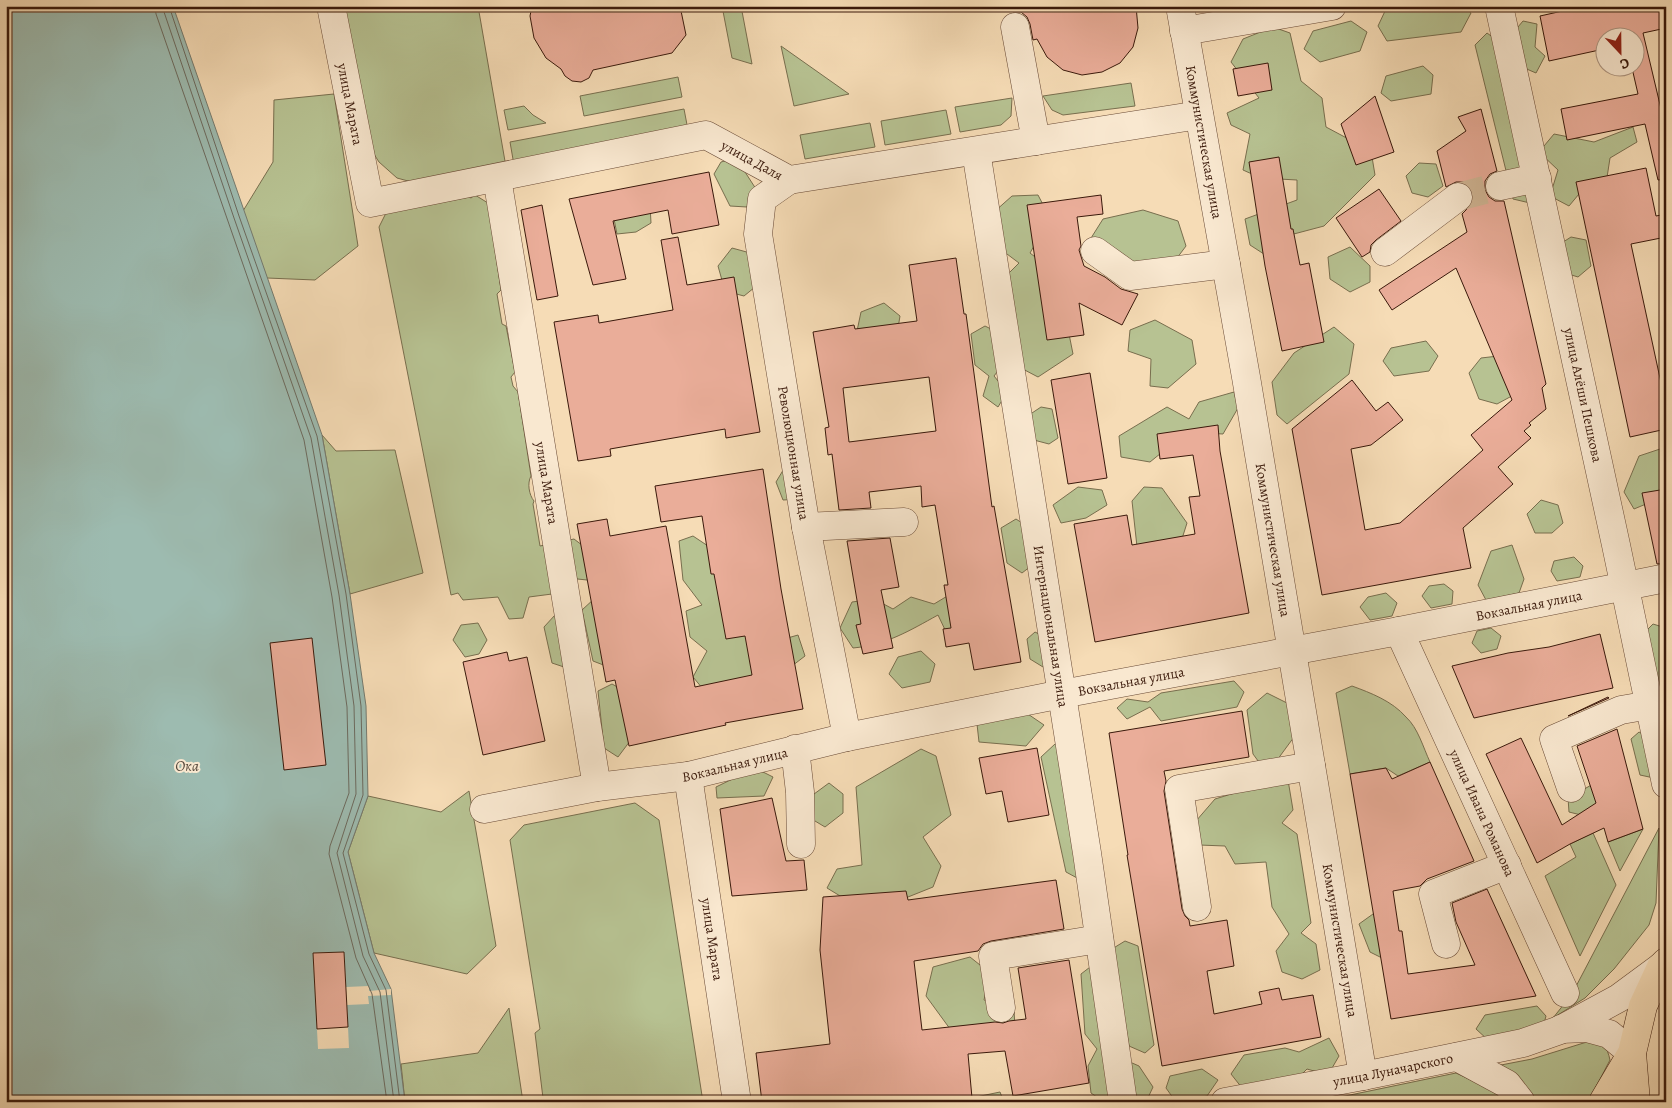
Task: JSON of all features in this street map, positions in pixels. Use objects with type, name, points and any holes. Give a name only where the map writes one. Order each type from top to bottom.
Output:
[{"type":"main road","points":[[1603,1102],[1632,1052],[1643,1006],[1663,965]]},
{"type":"main road","points":[[1632,1052],[1636,1102]]},
{"type":"street","name":"улица Марата","points":[[331,6],[370,203]]},
{"type":"street","points":[[1182,18],[1329,6]]},
{"type":"street","name":"улица Алёши Пешкова","points":[[1499,6],[1666,784]]},
{"type":"street","name":"Коммунистическая улица","points":[[1182,18],[1312,766],[1363,1076]]},
{"type":"street","points":[[1015,27],[1036,141]]},
{"type":"street","name":"улица Даля","points":[[370,203],[706,135],[789,180],[1199,115]]},
{"type":"street","name":"Интернациональная улица","points":[[976,151],[1062,694],[1123,1102]]},
{"type":"street","name":"улица Марата","points":[[497,178],[597,787]]},
{"type":"street","points":[[1500,186],[1537,178]]},
{"type":"street","name":"Революционная улица","points":[[789,180],[762,199],[758,234],[806,527],[847,737]]},
{"type":"street","points":[[1385,252],[1458,197]]},
{"type":"street","points":[[1096,251],[1130,276],[1226,264]]},
{"type":"street","points":[[806,527],[904,522]]},
{"type":"street","name":"Вокзальная улица","points":[[484,809],[597,787],[688,776],[847,737],[1666,578]]},
{"type":"street","name":"улица Ивана Романова","points":[[1399,631],[1508,865],[1565,993]]},
{"type":"street","points":[[1571,788],[1554,739],[1621,710],[1650,704]]},
{"type":"street","points":[[795,750],[800,792],[801,844]]},
{"type":"street","points":[[1197,907],[1179,789],[1312,766]]},
{"type":"street","name":"улица Марата","points":[[688,776],[736,1102]]},
{"type":"street","points":[[1446,944],[1433,894],[1508,865]]},
{"type":"street","points":[[1001,1008],[993,956],[1099,939]]},
{"type":"street","name":"улица Луначарского","points":[[1225,1102],[1523,1044],[1560,1030],[1620,998],[1663,965]]},
{"type":"street","name":"улица Луначарского","points":[[1560,1030],[1587,1028],[1609,1034],[1632,1052]]},
{"type":"street","points":[[1457,1057],[1507,1084],[1521,1102]]},
{"type":"green space","points":[[340,6],[478,6],[506,167],[419,184],[397,178],[379,162],[370,148]]},
{"type":"green space","points":[[722,6],[741,6],[752,64],[732,58]]},
{"type":"green space","points":[[1413,6],[1463,6],[1471,13],[1461,32],[1387,41],[1378,26],[1386,9]]},
{"type":"green space","points":[[1351,21],[1367,32],[1360,51],[1320,62],[1304,49],[1313,31]]},
{"type":"green space","points":[[1523,21],[1537,24],[1535,47],[1545,56],[1536,73],[1522,67],[1512,34]]},
{"type":"green space","points":[[1273,27],[1290,33],[1301,81],[1322,98],[1326,127],[1371,151],[1375,175],[1324,226],[1290,235],[1267,256],[1250,245],[1245,219],[1297,200],[1297,180],[1261,178],[1243,170],[1250,134],[1231,125],[1227,113],[1259,98],[1231,62],[1243,39]]},
{"type":"green space","points":[[1487,33],[1498,41],[1530,203],[1513,199],[1475,45]]},
{"type":"green space","points":[[781,46],[849,94],[794,106]]},
{"type":"green space","points":[[1423,66],[1433,75],[1431,94],[1391,101],[1381,93],[1386,76]]},
{"type":"green space","points":[[678,77],[682,97],[584,116],[580,96]]},
{"type":"green space","points":[[1131,83],[1135,106],[1063,115],[1052,110],[1043,96]]},
{"type":"green space","points":[[334,94],[358,246],[315,280],[267,278],[243,211],[273,162],[274,100]]},
{"type":"green space","points":[[1012,98],[1011,116],[1001,125],[960,132],[955,107]]},
{"type":"green space","points":[[524,106],[533,115],[546,123],[508,130],[504,110]]},
{"type":"green space","points":[[684,109],[688,130],[514,165],[510,142]]},
{"type":"green space","points":[[946,110],[951,134],[885,145],[881,121]]},
{"type":"green space","points":[[870,123],[875,147],[805,159],[800,135]]},
{"type":"green space","points":[[1633,127],[1637,142],[1610,158],[1606,184],[1584,188],[1569,206],[1550,196],[1558,170],[1539,152],[1554,134],[1594,142]]},
{"type":"green space","points":[[736,158],[756,189],[747,207],[730,206],[714,174],[721,162]]},
{"type":"green space","points":[[1419,163],[1436,164],[1443,186],[1428,197],[1412,193],[1406,176]]},
{"type":"green space","points":[[475,195],[488,203],[501,290],[497,294],[502,324],[506,326],[515,372],[511,377],[513,386],[518,392],[531,476],[529,489],[534,501],[540,546],[574,539],[599,558],[602,573],[587,580],[568,578],[552,594],[529,597],[523,618],[509,619],[498,597],[463,600],[458,593],[451,595],[379,227],[386,213],[471,198]]},
{"type":"green space","points":[[1038,195],[1050,218],[1030,253],[1057,274],[1073,354],[1038,377],[1019,367],[1006,276],[1019,263],[999,248],[994,212],[1012,196]]},
{"type":"green space","points":[[650,205],[651,223],[636,232],[617,234],[612,209]]},
{"type":"green space","points":[[1143,210],[1178,221],[1186,246],[1174,262],[1139,265],[1086,246],[1103,219]]},
{"type":"green space","points":[[1571,237],[1586,240],[1591,266],[1578,277],[1562,272],[1557,246]]},
{"type":"green space","points":[[1350,247],[1370,266],[1370,282],[1350,292],[1330,279],[1328,257]]},
{"type":"green space","points":[[732,248],[754,254],[760,283],[744,296],[725,291],[718,266]]},
{"type":"green space","points":[[884,303],[900,316],[896,340],[857,331],[861,312]]},
{"type":"green space","points":[[1155,320],[1192,340],[1196,364],[1168,388],[1150,386],[1151,359],[1128,351],[1130,330]]},
{"type":"green space","points":[[985,326],[999,333],[1004,363],[994,376],[1007,392],[998,407],[983,396],[989,376],[975,365],[971,334]]},
{"type":"green space","points":[[1334,327],[1354,344],[1349,374],[1287,424],[1277,415],[1272,382],[1294,353]]},
{"type":"green space","points":[[1426,341],[1438,356],[1429,371],[1394,376],[1383,361],[1391,348]]},
{"type":"green space","points":[[1507,355],[1521,391],[1497,404],[1479,399],[1469,373],[1481,358]]},
{"type":"green space","points":[[1234,392],[1238,408],[1223,434],[1187,432],[1150,462],[1121,457],[1119,436],[1167,407],[1189,419],[1199,402]]},
{"type":"green space","points":[[1041,407],[1052,409],[1058,438],[1049,444],[1030,439],[1026,417]]},
{"type":"green space","points":[[322,435],[336,451],[395,450],[423,573],[350,594]]},
{"type":"green space","points":[[1666,447],[1666,487],[1658,499],[1634,509],[1624,492],[1639,456]]},
{"type":"green space","points":[[804,462],[813,482],[804,499],[783,500],[776,482],[785,467]]},
{"type":"green space","points":[[1078,487],[1102,490],[1107,505],[1086,518],[1061,523],[1053,505]]},
{"type":"green space","points":[[1144,487],[1162,488],[1187,523],[1180,545],[1139,565],[1132,501]]},
{"type":"green space","points":[[1541,500],[1558,505],[1563,523],[1552,533],[1535,533],[1527,514]]},
{"type":"green space","points":[[1016,519],[1028,527],[1035,563],[1022,573],[1007,563],[1001,528]]},
{"type":"green space","points":[[693,536],[723,556],[770,643],[798,635],[805,656],[788,669],[753,705],[708,695],[693,677],[707,651],[690,637],[686,611],[702,605],[683,580],[679,541]]},
{"type":"green space","points":[[1512,545],[1524,579],[1519,593],[1486,600],[1478,585],[1491,551]]},
{"type":"green space","points":[[1574,557],[1583,566],[1580,577],[1557,581],[1551,571],[1554,561]]},
{"type":"green space","points":[[1444,584],[1453,591],[1452,604],[1431,608],[1422,596],[1429,586]]},
{"type":"green space","points":[[954,592],[968,602],[948,636],[938,615],[907,632],[887,640],[853,648],[840,628],[852,602],[874,599],[893,609],[911,597],[934,604]]},
{"type":"green space","points":[[1386,593],[1397,603],[1392,616],[1370,620],[1360,607],[1368,597]]},
{"type":"green space","points":[[595,598],[606,666],[593,661],[582,610]]},
{"type":"green space","points":[[555,615],[567,668],[552,663],[544,627]]},
{"type":"green space","points":[[478,623],[487,640],[479,654],[465,657],[453,640],[461,625]]},
{"type":"green space","points":[[1653,624],[1666,628],[1666,728],[1644,633]]},
{"type":"green space","points":[[1491,628],[1501,636],[1497,649],[1481,653],[1472,643],[1477,631]]},
{"type":"green space","points":[[1035,632],[1047,638],[1052,661],[1043,667],[1030,659],[1027,639]]},
{"type":"green space","points":[[921,651],[935,664],[930,682],[902,688],[889,674],[898,657]]},
{"type":"green space","points":[[1234,681],[1244,692],[1237,707],[1161,721],[1150,707],[1127,719],[1117,708],[1127,699],[1148,702],[1161,693]]},
{"type":"green space","points":[[612,684],[623,690],[633,737],[618,757],[604,748],[598,691]]},
{"type":"green space","points":[[1352,686],[1381,698],[1400,711],[1414,727],[1430,762],[1398,776],[1386,768],[1350,774],[1336,693]]},
{"type":"green space","points":[[1267,693],[1287,703],[1294,737],[1272,767],[1288,780],[1293,810],[1282,823],[1297,834],[1311,923],[1301,933],[1316,944],[1320,970],[1302,979],[1282,972],[1276,951],[1289,934],[1272,907],[1266,862],[1235,864],[1225,846],[1199,845],[1196,821],[1215,799],[1261,785],[1264,769],[1253,754],[1247,710]]},
{"type":"green space","points":[[1022,710],[1044,725],[1026,746],[979,742],[977,724]]},
{"type":"green space","points":[[1639,732],[1650,738],[1654,778],[1640,775],[1631,739]]},
{"type":"green space","points":[[1055,744],[1067,756],[1079,879],[1066,872],[1041,757]]},
{"type":"green space","points":[[921,749],[936,756],[951,815],[923,837],[941,866],[933,887],[868,913],[827,888],[837,869],[862,865],[856,787]]},
{"type":"green space","points":[[755,768],[773,777],[764,796],[717,798],[716,787]]},
{"type":"green space","points":[[829,783],[843,794],[843,813],[825,827],[810,818],[810,797]]},
{"type":"green space","points":[[1595,783],[1609,801],[1585,816],[1569,812],[1568,798]]},
{"type":"green space","points":[[469,791],[496,946],[467,974],[374,953],[348,852],[368,796],[441,812]]},
{"type":"green space","points":[[635,803],[659,820],[703,1102],[548,1102],[543,1098],[535,1033],[540,1029],[510,840],[524,825]]},
{"type":"green space","points":[[1659,828],[1656,903],[1649,925],[1614,969],[1585,998],[1553,1018],[1572,994]]},
{"type":"green space","points":[[1643,829],[1620,871],[1608,842]]},
{"type":"green space","points":[[1593,833],[1616,885],[1580,956],[1545,876],[1576,857],[1570,844]]},
{"type":"green space","points":[[1380,909],[1384,959],[1370,952],[1359,924]]},
{"type":"green space","points":[[1125,941],[1138,946],[1154,1045],[1145,1053],[1129,1046],[1112,949]]},
{"type":"green space","points":[[970,957],[990,973],[984,1000],[1014,1011],[1016,1040],[953,1033],[926,996],[933,967]]},
{"type":"green space","points":[[1094,964],[1107,1052],[1139,1066],[1153,1087],[1146,1102],[1104,1102],[1091,1093],[1088,1066],[1097,1049],[1085,1034],[1081,974]]},
{"type":"green space","points":[[1537,1006],[1546,1016],[1543,1027],[1488,1040],[1476,1029],[1485,1015]]},
{"type":"green space","points":[[509,1008],[523,1102],[405,1102],[401,1064],[478,1053]]},
{"type":"green space","points":[[1329,1038],[1339,1056],[1328,1075],[1307,1069],[1295,1081],[1246,1093],[1231,1074],[1244,1055],[1285,1048],[1299,1052]]},
{"type":"green space","points":[[1590,1041],[1604,1046],[1610,1060],[1588,1102],[1536,1102],[1517,1078],[1501,1065],[1532,1059]]},
{"type":"green space","points":[[1202,1069],[1218,1080],[1207,1096],[1176,1102],[1166,1088],[1170,1076]]},
{"type":"green space","points":[[1456,1073],[1497,1092],[1505,1102],[1327,1102],[1326,1100]]},
{"type":"green space","points":[[1000,1092],[1004,1102],[974,1102],[976,1097]]},
{"type":"water","name":"Ока","points":[[6,6],[173,6],[322,435],[350,594],[366,706],[368,796],[348,852],[374,953],[391,989],[405,1102],[6,1102]]},
{"type":"pier","points":[[344,952],[346,987],[369,986],[369,991],[391,989],[391,995],[368,996],[369,1004],[347,1005],[349,1048],[318,1049],[313,953]]},
{"type":"building","points":[[532,6],[680,6],[686,35],[672,53],[593,70],[589,78],[581,82],[572,81],[565,76],[561,69],[546,58],[534,38],[530,16]]},
{"type":"building","points":[[1010,6],[1136,6],[1138,28],[1133,47],[1120,63],[1102,72],[1082,75],[1063,70],[1047,57],[1037,39],[1033,40],[1027,17],[1021,12],[1013,12]]},
{"type":"building","points":[[1585,6],[1666,6],[1666,28],[1644,33],[1644,28],[1594,28],[1594,51],[1549,61],[1540,16]]},
{"type":"building","points":[[1644,37],[1666,130],[1666,179],[1658,180],[1645,124],[1567,140],[1561,109],[1638,94],[1634,78],[1644,78]]},
{"type":"building","points":[[1268,63],[1272,90],[1238,96],[1233,69]]},
{"type":"building","points":[[1375,96],[1394,152],[1356,165],[1341,124]]},
{"type":"building","points":[[1481,109],[1497,171],[1490,174],[1485,181],[1485,190],[1489,197],[1495,201],[1504,201],[1546,384],[1542,388],[1546,409],[1529,423],[1531,425],[1524,431],[1531,438],[1498,467],[1513,484],[1463,528],[1471,568],[1322,595],[1292,429],[1352,380],[1376,411],[1388,402],[1403,420],[1371,445],[1351,449],[1365,530],[1400,523],[1483,450],[1471,435],[1512,400],[1456,268],[1392,310],[1379,290],[1467,232],[1462,214],[1472,204],[1473,195],[1470,187],[1464,182],[1456,182],[1446,187],[1437,151],[1466,131],[1458,117]]},
{"type":"building","points":[[1279,157],[1291,229],[1293,229],[1300,265],[1309,263],[1324,342],[1282,351],[1265,266],[1249,162]]},
{"type":"building","points":[[1646,168],[1656,216],[1666,214],[1666,237],[1631,244],[1666,406],[1666,429],[1630,437],[1576,182]]},
{"type":"building","points":[[709,172],[719,225],[672,234],[668,210],[613,221],[626,279],[593,285],[569,199]]},
{"type":"building","points":[[1379,189],[1401,221],[1376,240],[1371,245],[1370,252],[1362,257],[1336,218]]},
{"type":"building","points":[[1101,195],[1103,214],[1077,217],[1081,246],[1079,250],[1084,266],[1105,277],[1121,289],[1138,294],[1122,325],[1079,303],[1084,335],[1047,340],[1027,205]]},
{"type":"building","points":[[542,205],[558,296],[537,300],[521,210]]},
{"type":"building","points":[[678,237],[687,285],[734,277],[760,432],[726,438],[725,429],[610,449],[611,456],[578,461],[554,322],[598,315],[599,323],[673,310],[661,240]]},
{"type":"building","points":[[956,258],[964,314],[966,314],[992,507],[994,506],[1021,662],[974,670],[969,643],[946,647],[943,629],[951,628],[944,585],[948,585],[935,505],[922,507],[921,486],[869,492],[871,508],[839,510],[832,454],[828,455],[825,428],[829,427],[813,332],[854,325],[855,329],[917,321],[909,265]],"holes":[[[929,377],[936,431],[849,442],[843,388]]]},
{"type":"building","points":[[1090,373],[1107,478],[1068,484],[1051,380]]},
{"type":"building","points":[[1218,425],[1220,451],[1249,613],[1095,642],[1074,524],[1127,515],[1132,545],[1195,534],[1189,497],[1200,496],[1193,455],[1160,459],[1157,434]]},
{"type":"building","points":[[763,469],[781,589],[803,709],[725,723],[726,725],[629,746],[615,680],[606,682],[577,524],[607,519],[610,536],[666,526],[695,687],[752,675],[745,636],[726,639],[714,574],[711,574],[702,516],[661,522],[655,486]]},
{"type":"building","points":[[1666,489],[1666,563],[1657,564],[1642,493]]},
{"type":"building","points":[[890,538],[899,587],[881,590],[893,648],[863,654],[856,625],[861,624],[847,541]]},
{"type":"building","points":[[1600,634],[1613,688],[1474,718],[1452,666],[1508,653],[1549,647]]},
{"type":"building","points":[[312,638],[326,765],[284,770],[270,643]]},
{"type":"building","points":[[507,652],[509,661],[527,657],[545,741],[483,755],[463,662]]},
{"type":"building","points":[[1608,697],[1609,698],[1568,716]]},
{"type":"building","points":[[1242,711],[1249,757],[1164,771],[1166,781],[1164,791],[1182,909],[1189,920],[1190,926],[1227,920],[1234,966],[1207,971],[1214,1014],[1262,1004],[1259,992],[1279,988],[1282,1000],[1313,995],[1321,1037],[1162,1066],[1109,733]]},
{"type":"building","points":[[1617,729],[1643,829],[1608,842],[1604,828],[1570,844],[1537,863],[1486,754],[1521,738],[1562,825],[1596,803],[1577,746]]},
{"type":"building","points":[[1037,748],[1049,815],[1008,822],[1002,791],[986,794],[979,758]]},
{"type":"building","points":[[1430,762],[1474,861],[1427,879],[1420,886],[1393,891],[1399,931],[1402,931],[1408,974],[1475,965],[1456,922],[1452,903],[1487,889],[1536,996],[1391,1019],[1350,774],[1386,768],[1392,779]]},
{"type":"building","points":[[772,798],[786,861],[804,860],[807,890],[732,896],[720,809]]},
{"type":"building","points":[[1056,880],[1064,929],[991,941],[983,944],[978,951],[914,961],[922,1030],[995,1022],[1003,1023],[1026,1019],[1018,968],[1069,960],[1089,1083],[1013,1096],[1005,1051],[968,1054],[972,1098],[950,1102],[762,1102],[756,1053],[830,1044],[820,950],[823,897],[906,891],[908,900]]},
{"type":"building","points":[[344,952],[348,1027],[317,1029],[313,953]]},
{"type":"tunnel","points":[[1458,197],[1500,186]]}]
